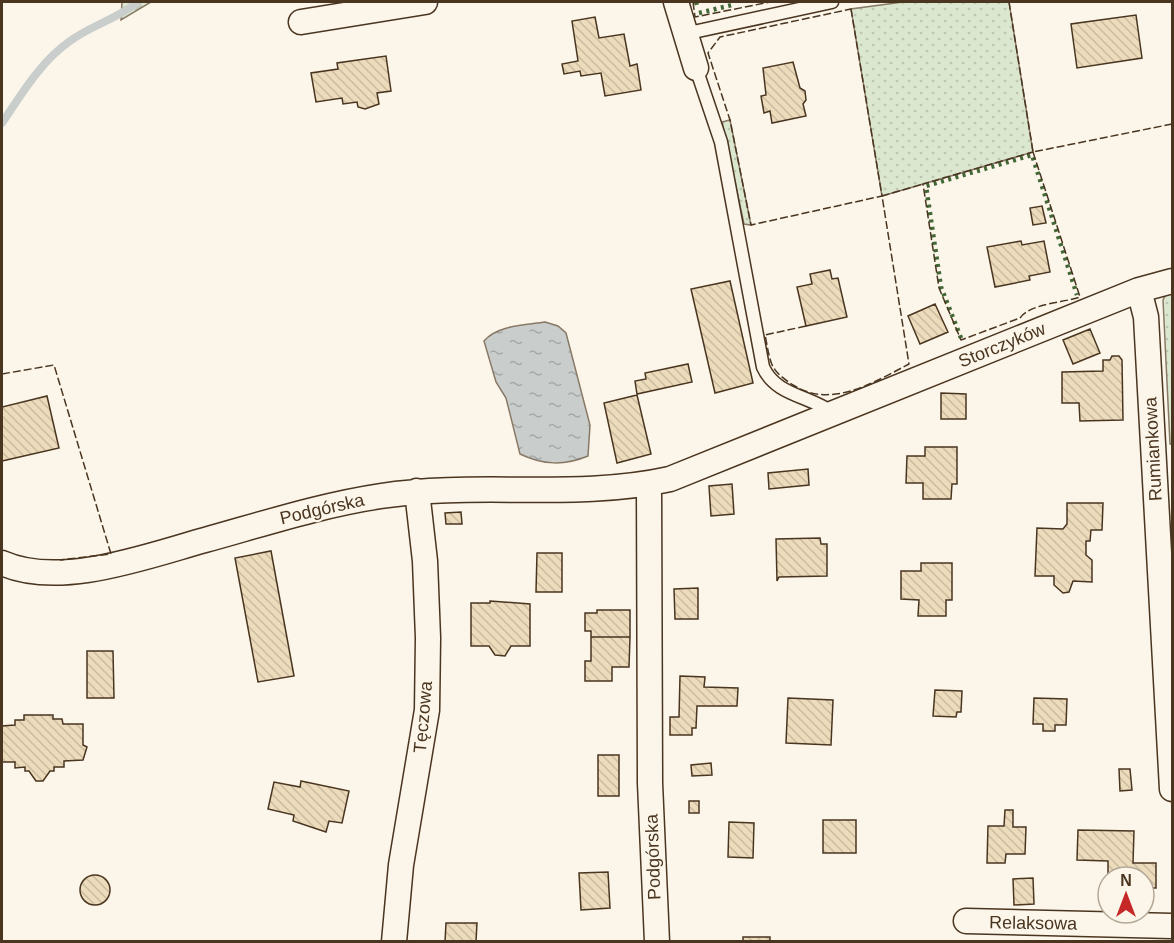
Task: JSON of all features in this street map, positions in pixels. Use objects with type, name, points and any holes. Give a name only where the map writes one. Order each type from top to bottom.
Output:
[{"type":"street","points":[[301,22],[425,2]]},
{"type":"street","points":[[676,2],[696,68]]},
{"type":"street","name":"Storczyków","points":[[833,412],[1139,290],[1173,281]]},
{"type":"street","name":"Rumiankowa","points":[[1139,290],[1146,317],[1166,548],[1173,789]]},
{"type":"street","name":"Podgórska","points":[[2,563],[12,567],[41,571],[75,571],[117,564],[331,505],[417,491],[624,487],[649,483],[670,479],[833,412]]},
{"type":"street","name":"Podgórska","points":[[649,483],[650,783],[657,942]]},
{"type":"street","name":"Tęczowa","points":[[394,942],[402,854],[427,710],[425,572],[417,491]]},
{"type":"street","name":"Relaksowa","points":[[966,921],[1173,926]]},
{"type":"lane","points":[[684,34],[832,2]]},
{"type":"lane","points":[[696,68],[720,142],[763,367],[768,377],[778,387],[833,412]]},
{"type":"green space","points":[[122,2],[151,2],[121,20]]},
{"type":"green space","points":[[903,2],[1009,2],[1033,152],[882,196],[851,9]]},
{"type":"green space","points":[[730,120],[751,225],[744,224],[722,122]]},
{"type":"green space","points":[[1172,289],[1172,444],[1170,444],[1163,300],[1168,290]]},
{"type":"water","points":[[545,322],[558,326],[566,333],[590,425],[588,456],[562,463],[545,462],[520,454],[506,398],[496,382],[484,341],[504,329]]},
{"type":"building","points":[[1136,15],[1142,58],[1077,68],[1071,24]]},
{"type":"building","points":[[595,17],[599,38],[624,34],[630,66],[637,64],[641,90],[605,96],[601,73],[581,76],[580,71],[564,74],[562,64],[578,61],[572,21]]},
{"type":"building","points":[[386,56],[391,91],[377,93],[379,104],[365,109],[358,107],[357,102],[343,104],[342,98],[316,102],[311,73],[338,69],[337,63]]},
{"type":"building","points":[[793,62],[800,88],[805,91],[806,100],[803,104],[806,116],[772,123],[770,111],[764,113],[761,96],[766,95],[763,68]]},
{"type":"building","points":[[1042,206],[1046,223],[1033,225],[1030,208]]},
{"type":"building","points":[[1021,241],[1022,245],[1044,241],[1050,272],[1029,276],[1030,280],[995,287],[987,247]]},
{"type":"building","points":[[830,270],[832,279],[838,278],[847,317],[806,326],[797,287],[812,284],[810,274]]},
{"type":"building","points":[[730,281],[753,383],[715,393],[691,289]]},
{"type":"building","points":[[935,304],[948,332],[920,344],[908,316]]},
{"type":"building","points":[[1090,329],[1100,353],[1073,364],[1063,340]]},
{"type":"building","points":[[1112,356],[1119,356],[1122,360],[1123,420],[1080,421],[1079,403],[1062,403],[1062,372],[1103,371],[1103,360],[1110,360]]},
{"type":"building","points":[[688,364],[692,382],[637,394],[635,381],[646,379],[645,373]]},
{"type":"building","points":[[941,393],[966,394],[966,419],[941,419]]},
{"type":"building","points":[[637,395],[651,454],[617,463],[604,403]]},
{"type":"building","points":[[47,396],[59,448],[2,461],[2,407]]},
{"type":"building","points":[[925,447],[957,447],[957,484],[952,484],[951,499],[923,499],[923,483],[906,483],[907,456],[925,456]]},
{"type":"building","points":[[808,469],[809,485],[769,489],[768,473]]},
{"type":"building","points":[[732,484],[734,514],[711,516],[709,486]]},
{"type":"building","points":[[1067,503],[1103,503],[1102,530],[1091,530],[1090,541],[1086,541],[1086,555],[1092,560],[1092,582],[1073,581],[1069,592],[1063,593],[1054,585],[1054,576],[1035,576],[1037,528],[1063,529],[1067,524]]},
{"type":"building","points":[[461,512],[462,524],[446,524],[445,513]]},
{"type":"building","points":[[820,538],[821,544],[827,544],[827,576],[779,577],[777,581],[776,539]]},
{"type":"building","points":[[271,551],[294,676],[258,682],[235,558]]},
{"type":"building","points":[[537,553],[562,553],[562,592],[536,592]]},
{"type":"building","points":[[921,563],[952,563],[952,600],[946,600],[946,616],[918,616],[919,600],[901,599],[901,571],[921,571]]},
{"type":"building","points":[[698,588],[698,619],[675,619],[674,589]]},
{"type":"building","points":[[490,601],[530,604],[530,646],[511,646],[505,656],[495,655],[489,646],[471,646],[471,603],[490,603]]},
{"type":"building","points":[[597,610],[630,610],[630,637],[591,637],[591,631],[585,631],[585,613],[597,613]]},
{"type":"building","points":[[591,637],[630,637],[629,667],[612,667],[612,681],[585,681],[585,661],[591,661]]},
{"type":"building","points":[[87,651],[113,651],[114,698],[87,698]]},
{"type":"building","points":[[680,676],[705,677],[704,687],[738,688],[737,706],[697,706],[696,728],[692,728],[692,735],[670,735],[670,717],[679,717]]},
{"type":"building","points":[[935,690],[962,691],[961,712],[957,712],[956,717],[933,716]]},
{"type":"building","points":[[788,698],[833,700],[831,745],[786,743]]},
{"type":"building","points":[[1034,698],[1067,699],[1066,725],[1055,725],[1055,731],[1043,731],[1043,724],[1033,724]]},
{"type":"building","points":[[24,715],[53,715],[53,719],[62,719],[63,724],[83,724],[83,745],[87,747],[83,760],[64,761],[64,767],[54,767],[54,771],[50,771],[43,781],[36,781],[29,771],[25,771],[25,767],[15,768],[15,762],[2,762],[2,726],[15,725],[15,720],[24,720]]},
{"type":"building","points":[[598,755],[619,755],[619,796],[598,796]]},
{"type":"building","points":[[711,763],[712,775],[692,776],[691,765]]},
{"type":"building","points":[[1119,769],[1130,769],[1132,790],[1120,791]]},
{"type":"building","points":[[301,781],[349,791],[342,823],[329,821],[326,832],[293,821],[294,815],[268,809],[274,782],[300,787]]},
{"type":"building","points":[[689,801],[699,801],[699,813],[689,813]]},
{"type":"building","points":[[1005,810],[1013,810],[1013,827],[1026,827],[1025,854],[1006,854],[1005,863],[987,863],[988,826],[1004,826]]},
{"type":"building","points":[[823,820],[856,820],[856,853],[823,853]]},
{"type":"building","points":[[729,822],[754,823],[753,858],[728,857]]},
{"type":"building","points":[[1078,830],[1134,831],[1133,863],[1156,863],[1156,865],[1108,865],[1108,861],[1077,860]]},
{"type":"building","points":[[608,872],[610,908],[581,910],[579,873]]},
{"type":"building","points":[[95,875],[106,879],[110,890],[106,901],[95,905],[84,901],[80,890],[84,879]]},
{"type":"building","points":[[1033,878],[1034,904],[1014,905],[1013,879]]},
{"type":"building","points":[[446,923],[477,923],[476,941],[490,942],[445,942]]},
{"type":"building","points":[[743,937],[770,937],[770,942],[743,942]]},
{"type":"waterway","points":[[2,123],[32,79],[60,49],[78,35],[138,2]]},
{"type":"hedge","points":[[699,13],[732,5]]},
{"type":"hedge","points":[[961,338],[941,287],[926,186],[1032,155],[1077,295]]},
{"type":"fence","points":[[693,2],[695,17],[770,2]]},
{"type":"fence","points":[[1009,2],[1033,152],[1172,124]]},
{"type":"fence","points":[[851,9],[882,196],[751,225],[730,120],[708,53],[720,37],[851,9]]},
{"type":"fence","points":[[1033,152],[1080,297],[1039,306],[1020,318],[961,340],[939,288],[923,184],[1033,152]]},
{"type":"fence","points":[[806,326],[765,335],[774,369],[790,383],[807,392],[822,395],[852,391],[909,364],[882,196],[923,184]]},
{"type":"fence","points":[[2,374],[54,365],[111,554],[60,560]]}]
